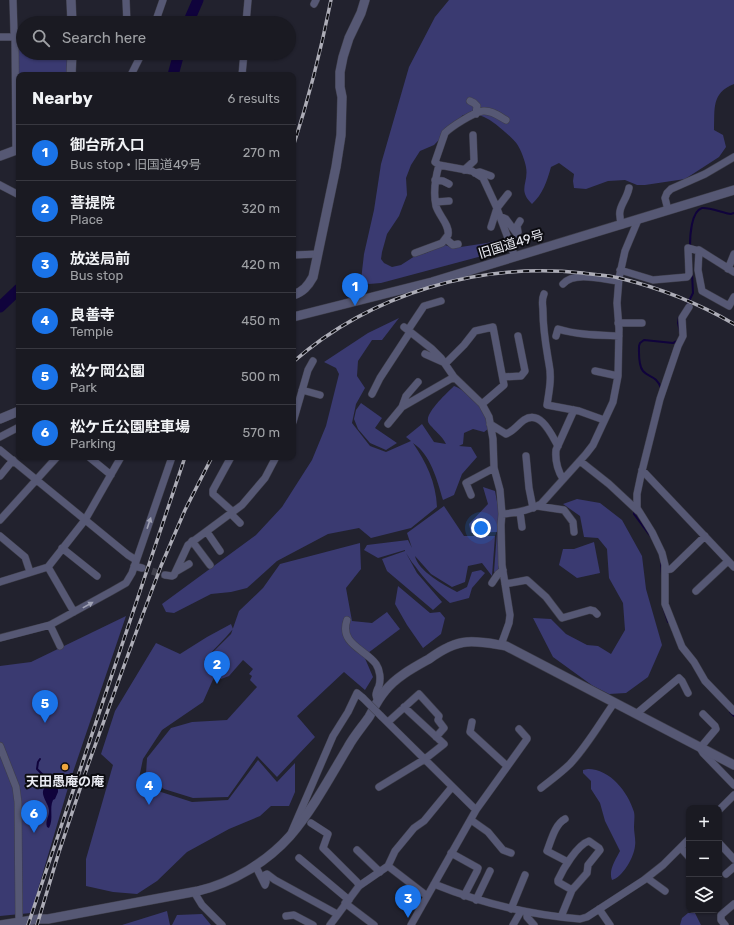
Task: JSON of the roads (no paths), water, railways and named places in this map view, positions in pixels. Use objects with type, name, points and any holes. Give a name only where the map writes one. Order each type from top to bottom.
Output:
[{"type":"street","points":[[13,0],[14,32],[16,34]]},
{"type":"street","points":[[71,0],[72,16]]},
{"type":"street","points":[[126,0],[127,16]]},
{"type":"street","points":[[157,16],[163,0]]},
{"type":"street","points":[[247,16],[248,0]]},
{"type":"street","points":[[296,294],[309,285],[313,277],[336,167],[340,135],[342,97],[340,72],[343,56],[365,0]]},
{"type":"street","points":[[0,37],[16,37]]},
{"type":"street","points":[[18,72],[19,60]]},
{"type":"street","points":[[71,72],[72,60]]},
{"type":"street","points":[[133,72],[139,60]]},
{"type":"street","points":[[242,72],[243,60]]},
{"type":"street","points":[[470,101],[477,106],[476,114]]},
{"type":"street","points":[[414,253],[442,243],[446,239],[448,232],[436,207],[434,191],[438,165],[435,162],[445,133],[476,114],[484,111],[493,112],[506,120]]},
{"type":"street","points":[[464,170],[474,161],[473,135]]},
{"type":"street","points":[[0,156],[16,150]]},
{"type":"street","points":[[668,210],[665,198],[671,189],[706,174],[734,157]]},
{"type":"street","points":[[438,165],[475,173],[480,172],[491,176]]},
{"type":"street","points":[[475,173],[484,180],[497,208],[515,257]]},
{"type":"street","points":[[435,180],[443,181],[449,184]]},
{"type":"street","points":[[0,185],[16,193]]},
{"type":"street","points":[[622,225],[619,212],[629,188]]},
{"type":"street","name":"旧国道49号","points":[[296,316],[432,282],[734,190]]},
{"type":"street","points":[[491,227],[497,208],[508,194]]},
{"type":"street","points":[[436,202],[449,201]]},
{"type":"street","points":[[500,216],[506,219],[517,234],[517,226],[520,222]]},
{"type":"street","points":[[502,514],[520,512],[541,504],[580,461],[593,444],[613,402],[618,376],[618,281],[625,251],[638,220]]},
{"type":"street","points":[[446,239],[453,245],[458,244]]},
{"type":"street","points":[[620,270],[653,280],[687,277],[689,274],[693,249]]},
{"type":"street","points":[[693,249],[699,250],[731,270],[734,254]]},
{"type":"street","points":[[693,249],[702,291],[729,306],[734,297]]},
{"type":"street","points":[[296,254],[318,254]]},
{"type":"street","points":[[562,284],[569,279],[579,276],[618,281]]},
{"type":"street","points":[[544,294],[541,301],[543,309],[543,330],[550,366],[550,392],[547,405],[574,410],[604,420]]},
{"type":"street","points":[[372,394],[407,330],[424,306],[441,301]]},
{"type":"street","points":[[636,510],[642,470],[660,400],[678,346],[683,336],[682,318],[689,307]]},
{"type":"street","points":[[618,323],[642,322]]},
{"type":"street","points":[[444,363],[464,345],[475,331],[493,327],[504,385],[482,404]]},
{"type":"street","points":[[556,336],[558,329],[591,335],[619,336]]},
{"type":"street","points":[[407,330],[432,348],[454,377],[482,404],[489,417],[493,439],[494,468],[500,490],[503,570],[510,615],[509,623],[501,645]]},
{"type":"street","points":[[503,377],[521,376],[524,371],[518,336]]},
{"type":"street","points":[[425,354],[444,363]]},
{"type":"street","points":[[296,411],[308,370],[313,361]]},
{"type":"street","points":[[595,371],[618,376]]},
{"type":"street","points":[[402,407],[454,377]]},
{"type":"street","points":[[388,424],[402,407],[406,396],[418,382]]},
{"type":"street","points":[[302,390],[320,395]]},
{"type":"street","points":[[563,479],[558,470],[556,455],[558,446],[574,410]]},
{"type":"street","points":[[0,413],[16,411]]},
{"type":"street","points":[[0,419],[16,412]]},
{"type":"street","points":[[490,424],[506,434],[513,431],[525,419],[533,418],[541,421],[549,428],[558,446]]},
{"type":"street","points":[[0,437],[16,429]]},
{"type":"street","points":[[0,450],[142,568]]},
{"type":"street","points":[[526,456],[529,488],[535,507]]},
{"type":"street","points":[[0,476],[13,460]]},
{"type":"street","points":[[0,520],[54,460]]},
{"type":"street","points":[[92,460],[110,475]]},
{"type":"street","points":[[0,582],[48,567],[85,520],[119,460]]},
{"type":"street","points":[[0,638],[50,626],[126,582],[132,573],[171,460]]},
{"type":"street","points":[[229,460],[213,490],[213,494],[240,523]]},
{"type":"street","points":[[177,571],[186,548],[192,541],[207,532],[247,500],[260,485],[274,460]]},
{"type":"street","points":[[580,461],[609,484],[636,510],[648,525],[662,553],[665,570],[665,604],[682,647],[694,662],[705,681],[734,711]]},
{"type":"street","points":[[470,495],[466,483],[494,468]]},
{"type":"street","points":[[642,470],[734,567]]},
{"type":"street","points":[[535,507],[564,510],[573,522],[574,532]]},
{"type":"street","points":[[520,512],[522,527]]},
{"type":"street","points":[[207,532],[220,550]]},
{"type":"street","points":[[0,536],[25,557],[30,572]]},
{"type":"street","points":[[665,570],[671,569],[704,536]]},
{"type":"street","points":[[192,541],[210,565]]},
{"type":"street","points":[[62,548],[97,576]]},
{"type":"street","points":[[696,591],[728,561]]},
{"type":"street","points":[[165,575],[172,576],[177,571],[189,564]]},
{"type":"street","points":[[48,567],[74,612]]},
{"type":"street","points":[[492,583],[498,574],[503,570]]},
{"type":"street","points":[[505,584],[527,580],[546,597],[562,618],[590,610],[597,614]]},
{"type":"street","points":[[347,620],[345,627],[346,634],[352,643],[372,659],[377,666],[380,675],[380,683],[376,695],[378,701]]},
{"type":"street","points":[[50,626],[60,646]]},
{"type":"street","points":[[2,925],[39,919],[47,922],[211,888],[255,865],[272,853],[302,821],[327,784],[349,745],[385,690],[407,672],[450,646],[466,642],[506,646],[734,765]]},
{"type":"street","points":[[636,714],[679,678],[688,693]]},
{"type":"street","points":[[290,835],[333,736],[348,712],[357,693],[476,810]]},
{"type":"street","points":[[388,722],[419,694],[439,716],[438,720],[444,728],[436,737]]},
{"type":"street","points":[[541,788],[562,772],[584,747],[614,703]]},
{"type":"street","points":[[379,787],[425,759],[444,744],[404,707]]},
{"type":"street","points":[[700,748],[716,729],[715,726],[703,714]]},
{"type":"street","points":[[472,722],[470,732],[507,766]]},
{"type":"street","points":[[411,925],[476,810],[527,738],[519,729]]},
{"type":"street","points":[[0,746],[16,788],[18,802],[19,922]]},
{"type":"street","points":[[700,748],[702,753],[734,785]]},
{"type":"street","points":[[330,925],[359,886],[388,866],[395,852],[414,828],[424,820],[452,787]]},
{"type":"street","points":[[722,807],[734,795]]},
{"type":"street","points":[[565,819],[561,821],[547,851],[568,862]]},
{"type":"street","points":[[471,820],[488,832],[503,850],[511,853]]},
{"type":"street","points":[[311,823],[328,834],[323,848],[357,882],[359,886]]},
{"type":"street","points":[[434,884],[476,900],[511,909],[580,919],[587,917],[646,878],[663,865],[687,841]]},
{"type":"street","points":[[561,916],[572,890],[587,872],[588,865],[600,850],[589,842],[587,842],[568,862],[558,880],[558,882],[572,890]]},
{"type":"street","points":[[722,846],[734,858]]},
{"type":"street","points":[[681,848],[686,853]]},
{"type":"street","points":[[357,850],[380,872]]},
{"type":"street","points":[[451,853],[478,868],[464,896]]},
{"type":"street","points":[[299,858],[374,925]]},
{"type":"street","points":[[255,865],[265,885],[265,874],[267,874],[275,880],[337,914]]},
{"type":"street","points":[[388,866],[427,896]]},
{"type":"street","points":[[726,874],[734,867]]},
{"type":"street","points":[[476,900],[490,871]]},
{"type":"street","points":[[511,909],[525,875]]},
{"type":"street","points":[[646,878],[665,891]]},
{"type":"street","points":[[194,892],[202,905],[222,925]]},
{"type":"street","points":[[725,925],[720,920],[721,915],[734,904]]},
{"type":"street","points":[[599,909],[610,925]]},
{"type":"street","points":[[513,925],[524,912]]},
{"type":"street","points":[[524,912],[534,925]]},
{"type":"street","points":[[286,916],[294,915],[313,925]]},
{"type":"waterway","points":[[191,16],[198,0]]},
{"type":"waterway","points":[[174,72],[177,60]]},
{"type":"waterway","points":[[690,246],[693,219],[698,210],[705,208],[731,214],[734,213]]},
{"type":"waterway","points":[[687,305],[693,293],[692,273]]},
{"type":"waterway","points":[[0,307],[16,292]]},
{"type":"waterway","points":[[679,317],[678,323],[680,332]]},
{"type":"waterway","points":[[661,388],[657,381],[645,373],[641,368],[639,358],[640,343],[644,340],[673,343],[679,340]]},
{"type":"waterway","points":[[634,511],[634,514],[651,537]]},
{"type":"waterway","points":[[661,562],[662,575]]},
{"type":"waterway","points":[[663,607],[668,622]]},
{"type":"waterway","points":[[730,712],[734,716]]},
{"type":"waterway","points":[[40,759],[37,769],[45,777],[48,785]]},
{"type":"tunnel","points":[[142,568],[165,575]]},
{"type":"railway","points":[[296,137],[314,74],[331,0]]},
{"type":"railway","points":[[296,360],[324,338],[357,317],[392,301],[429,288],[467,278],[505,273],[544,271],[583,273],[615,277],[649,286],[678,297],[707,309],[734,324]]},
{"type":"railway","points":[[28,925],[184,460]]},
{"type":"railway","points":[[37,925],[58,855],[88,765],[137,630],[161,566],[185,510],[210,460]]},
{"type":"place","name":"御台所入口","points":[[355,306]]},
{"type":"place","name":"菩提院","points":[[217,684]]},
{"type":"place","name":"松ケ岡公園","points":[[45,723]]},
{"type":"place","name":"天田愚庵の庵","points":[[65,767]]},
{"type":"place","name":"良善寺","points":[[149,805]]},
{"type":"place","name":"松ケ丘公園駐車場","points":[[34,833]]},
{"type":"place","name":"放送局前","points":[[408,918]]}]
